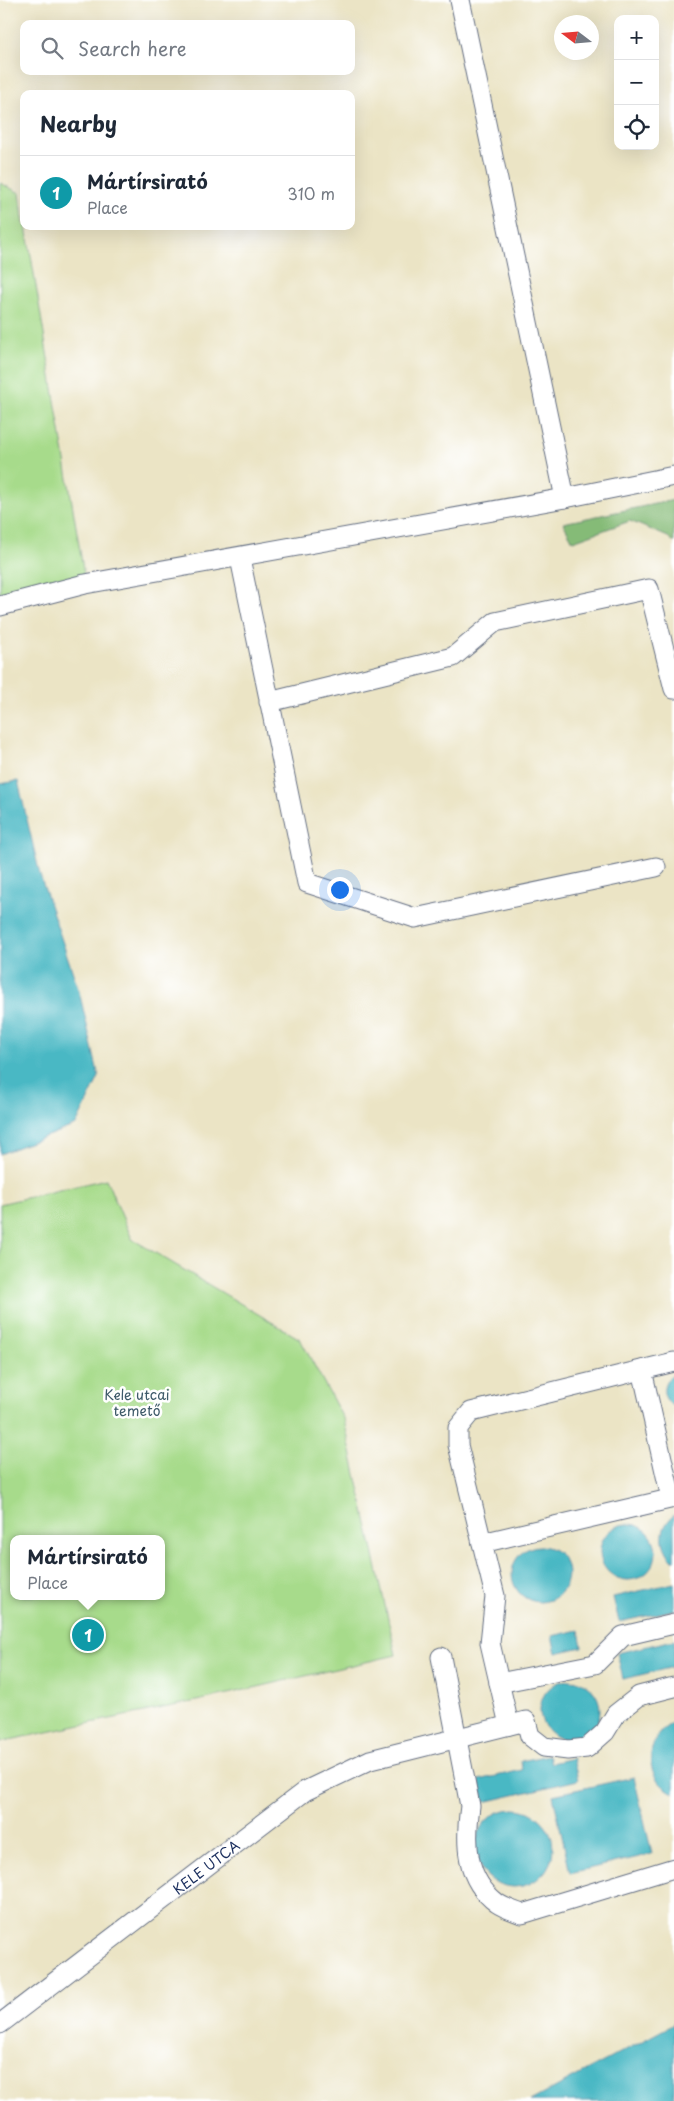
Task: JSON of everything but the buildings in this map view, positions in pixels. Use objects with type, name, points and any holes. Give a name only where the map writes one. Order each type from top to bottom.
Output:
[{"type":"street","points":[[460,0],[565,498]]},
{"type":"street","points":[[0,606],[85,584],[240,558],[674,476]]},
{"type":"street","points":[[240,558],[307,883],[414,918],[656,867]]},
{"type":"street","points":[[269,702],[453,657],[495,622],[649,589],[674,689]]},
{"type":"street","points":[[674,1362],[471,1412],[458,1428],[458,1445],[495,1596],[490,1643],[509,1725],[526,1721],[530,1736],[544,1747],[568,1750],[588,1748],[605,1732],[616,1714],[639,1696],[674,1687]]},
{"type":"street","points":[[482,1543],[673,1498],[642,1370]]},
{"type":"street","points":[[499,1683],[595,1664],[623,1636],[674,1624]]},
{"type":"street","points":[[441,1657],[470,1806],[467,1827],[470,1862],[477,1884],[498,1904],[522,1914],[674,1868]]},
{"type":"street","name":"KELE UTCA","points":[[0,2024],[305,1791],[370,1760],[509,1725]]},
{"type":"green space","points":[[0,183],[20,193],[20,230],[27,230],[84,575],[0,594]]},
{"type":"green space","points":[[674,500],[674,543],[668,537],[630,521],[573,541],[563,523]]},
{"type":"green space","name":"Kele utcai temető","points":[[106,1179],[132,1239],[300,1339],[344,1420],[396,1655],[206,1699],[0,1742],[0,1204]]},
{"type":"water","points":[[18,781],[40,875],[79,991],[99,1077],[76,1125],[0,1154],[0,784]]},
{"type":"water","points":[[674,1375],[674,1406],[666,1399],[664,1390],[667,1381]]},
{"type":"water","points":[[674,1515],[674,1561],[666,1550],[663,1532],[665,1526]]},
{"type":"water","points":[[628,1524],[639,1526],[648,1532],[654,1541],[656,1552],[654,1563],[648,1572],[639,1578],[628,1580],[617,1578],[608,1572],[602,1563],[600,1552],[602,1541],[608,1532],[617,1526]]},
{"type":"water","points":[[540,1546],[551,1548],[560,1554],[566,1563],[568,1574],[566,1585],[560,1594],[551,1600],[540,1602],[529,1600],[520,1594],[514,1585],[512,1574],[514,1563],[520,1554],[529,1548]]},
{"type":"water","points":[[674,1583],[674,1610],[619,1622],[613,1597]]},
{"type":"water","points":[[579,1630],[582,1647],[556,1653],[552,1636]]},
{"type":"water","points":[[674,1640],[674,1667],[623,1679],[617,1653]]},
{"type":"water","points":[[570,1680],[586,1685],[591,1689],[595,1694],[600,1710],[595,1726],[591,1731],[586,1735],[570,1740],[554,1735],[549,1731],[545,1726],[540,1710],[545,1694],[549,1689],[554,1685]]},
{"type":"water","points":[[674,1722],[674,1793],[664,1787],[656,1778],[651,1758],[652,1747],[657,1737]]},
{"type":"water","points":[[549,1755],[551,1763],[573,1758],[578,1780],[484,1802],[479,1780],[522,1770],[521,1761]]},
{"type":"water","points":[[634,1777],[652,1854],[570,1873],[553,1795]]},
{"type":"water","points":[[514,1809],[529,1812],[541,1821],[550,1833],[553,1848],[550,1863],[541,1875],[529,1884],[514,1887],[499,1884],[487,1875],[478,1863],[475,1848],[478,1833],[487,1821],[499,1812]]},
{"type":"water","points":[[674,2024],[674,2101],[530,2101]]},
{"type":"place","name":"Mártírsirató","points":[[88,1635]]}]
